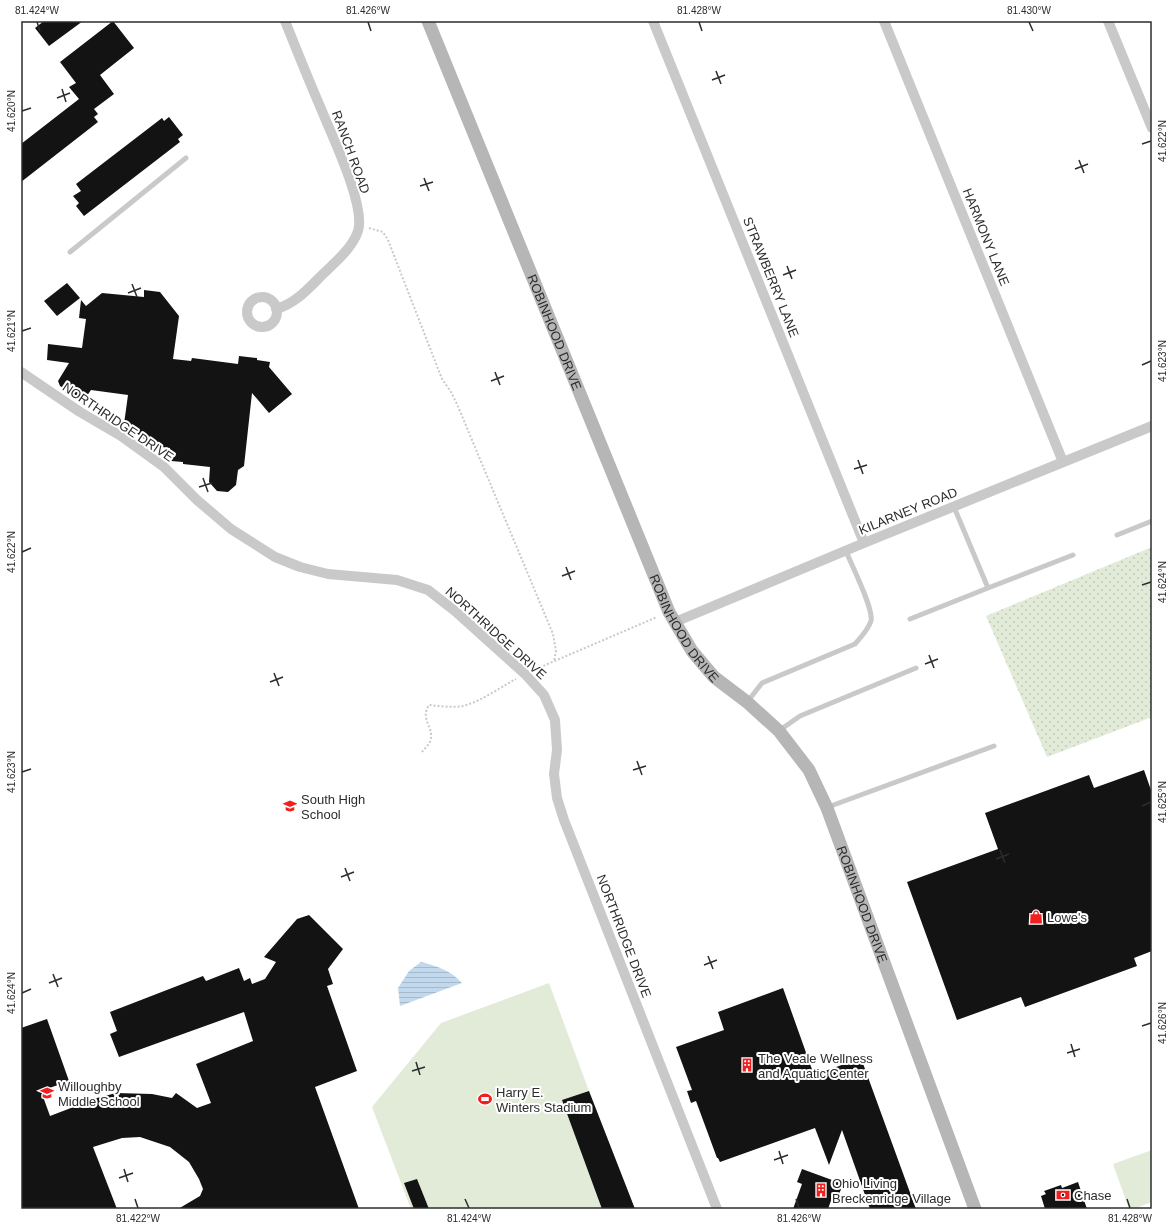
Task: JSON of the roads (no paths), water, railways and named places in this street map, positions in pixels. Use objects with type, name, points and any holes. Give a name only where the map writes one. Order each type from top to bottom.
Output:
[{"type":"street","name":"RANCH ROAD","points":[[276,309],[286,306],[306,292],[346,252],[355,236],[358,227],[359,214],[348,175],[285,21]]},
{"type":"street","name":"ROBINHOOD DRIVE","points":[[428,21],[669,612],[692,651],[714,676],[747,702],[779,731],[810,770],[827,808],[975,1209]]},
{"type":"street","name":"STRAWBERRY LANE","points":[[653,21],[864,543]]},
{"type":"street","name":"HARMONY LANE","points":[[884,21],[1063,462]]},
{"type":"street","points":[[1108,21],[1152,128]]},
{"type":"street","name":"NORTHRIDGE DRIVE","points":[[21,372],[80,412],[121,436],[164,468],[197,500],[231,529],[275,557],[328,574],[397,580],[428,590],[455,611],[525,674],[544,695],[555,720],[557,750],[554,774],[557,798],[564,820],[716,1209]]},
{"type":"street","name":"KILARNEY ROAD","points":[[675,622],[846,550],[1152,426]]},
{"type":"lane","points":[[70,252],[186,158]]},
{"type":"lane","points":[[954,507],[988,588]]},
{"type":"lane","points":[[1117,535],[1152,521]]},
{"type":"lane","points":[[747,702],[762,683],[855,644],[864,634],[871,620],[870,608],[846,550]]},
{"type":"lane","points":[[910,619],[1073,555]]},
{"type":"lane","points":[[779,731],[800,716],[916,668]]},
{"type":"lane","points":[[827,808],[994,746]]},
{"type":"water","points":[[421,962],[443,969],[462,983],[400,1006],[398,988],[409,971]]},
{"type":"place","name":"South High School","points":[[290,806]]},
{"type":"place","name":"Lowe's","points":[[1036,917]]},
{"type":"place","name":"The Veale Wellness and Aquatic Center","points":[[747,1065]]},
{"type":"place","name":"Willoughby Middle School","points":[[47,1093]]},
{"type":"place","name":"Harry E. Winters Stadium","points":[[485,1099]]},
{"type":"place","name":"Ohio Living Breckenridge Village","points":[[821,1190]]},
{"type":"place","name":"Chase","points":[[1063,1195]]}]
